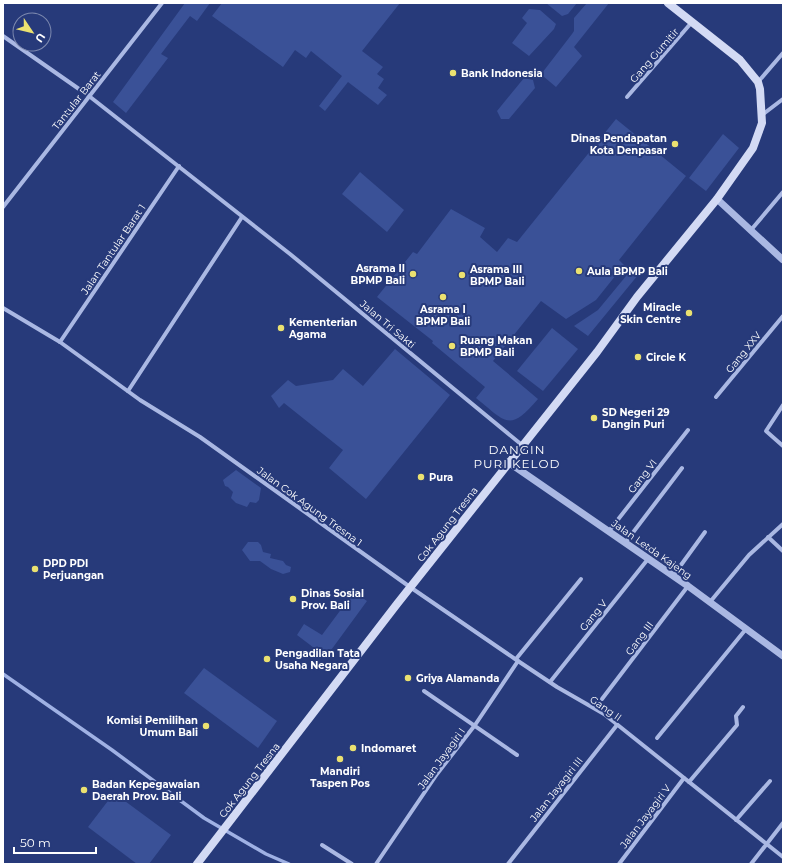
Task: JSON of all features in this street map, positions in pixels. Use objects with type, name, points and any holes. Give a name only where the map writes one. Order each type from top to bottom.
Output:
[{"type":"main road","points":[[668,3],[740,60],[758,82]]},
{"type":"main road","name":"Cok Agung Tresna","points":[[197,864],[410,587],[597,352],[637,297],[717,199],[753,148],[759,134],[762,115],[758,82]]},
{"type":"street","name":"Tantular Barat","points":[[3,207],[162,3]]},
{"type":"street","name":"Gang Gumitir","points":[[627,97],[692,22]]},
{"type":"street","points":[[3,36],[89,96],[242,217],[128,391]]},
{"type":"street","points":[[758,82],[783,53]]},
{"type":"street","points":[[762,115],[783,99]]},
{"type":"street","name":"Jalan Tantular Barat 1","points":[[60,342],[179,166]]},
{"type":"street","points":[[751,230],[783,192]]},
{"type":"street","points":[[717,199],[782,258]]},
{"type":"street","name":"Jalan Tri Sakti","points":[[242,217],[323,280],[522,445]]},
{"type":"street","name":"Jalan Cok Agung Tresna 1","points":[[3,308],[60,342],[128,391],[200,437],[410,587]]},
{"type":"street","name":"Gang XXV","points":[[716,397],[783,316]]},
{"type":"street","points":[[783,404],[766,431],[783,446]]},
{"type":"street","name":"Gang VI","points":[[609,531],[688,430]]},
{"type":"street","name":"Jalan Letda Kajeng","points":[[508,462],[688,586],[783,656]]},
{"type":"street","points":[[625,543],[682,468]]},
{"type":"street","points":[[710,602],[750,555],[783,524]]},
{"type":"street","points":[[673,576],[705,532]]},
{"type":"street","points":[[768,537],[783,551]]},
{"type":"street","name":"Gang V","points":[[550,682],[648,559]]},
{"type":"street","name":"Jalan Jayagiri I","points":[[376,864],[437,774],[475,725],[517,660],[581,579]]},
{"type":"street","name":"Gang III","points":[[602,699],[688,586]]},
{"type":"street","name":"Gang II","points":[[410,587],[550,682],[604,714],[783,857]]},
{"type":"street","points":[[657,738],[746,629]]},
{"type":"street","points":[[424,691],[516,754]]},
{"type":"street","points":[[689,782],[737,725],[736,716],[743,707]]},
{"type":"street","name":"Jalan Jayagiri III","points":[[508,864],[617,725]]},
{"type":"street","name":"Jalan Jayagiri V","points":[[619,864],[684,778]]},
{"type":"street","points":[[736,820],[770,781]]},
{"type":"street","points":[[751,864],[783,823]]},
{"type":"street","points":[[322,845],[352,864]]},
{"type":"shaded area","points":[[185,3],[210,3],[197,21],[190,16],[161,54],[168,58],[126,113],[113,102]]},
{"type":"shaded area","points":[[222,3],[400,3],[362,51],[383,67],[377,74],[384,79],[378,88],[387,95],[378,105],[348,82],[325,111],[319,106],[342,76],[311,51],[306,58],[295,50],[283,67],[212,16]]},
{"type":"shaded area","points":[[546,3],[577,3],[568,14],[562,16]]},
{"type":"shaded area","points":[[587,3],[609,3],[574,47],[582,56],[556,87],[543,76],[542,73],[574,31],[574,18]]},
{"type":"shaded area","points":[[529,9],[540,10],[556,24],[554,29],[529,56],[512,43],[527,23],[522,18]]},
{"type":"shaded area","points":[[524,78],[533,80],[535,88],[509,119],[501,119],[497,111]]},
{"type":"shaded area","points":[[616,119],[686,176],[619,260],[624,265],[596,300],[566,319],[541,301],[493,361],[538,399],[520,417],[514,420],[501,418],[476,398],[485,387],[432,343],[433,341],[377,297],[413,252],[417,254],[451,209],[485,228],[480,237],[497,252],[508,238],[517,242]]},
{"type":"shaded area","points":[[723,134],[739,148],[706,191],[689,178]]},
{"type":"shaded area","points":[[360,172],[404,210],[387,232],[342,194]]},
{"type":"shaded area","points":[[631,270],[638,275],[588,336],[574,326],[598,310]]},
{"type":"shaded area","points":[[552,328],[578,349],[543,391],[517,371]]},
{"type":"shaded area","points":[[395,349],[450,395],[366,499],[329,468],[343,450],[284,403],[279,408],[271,396],[288,380],[296,386],[333,380],[343,369],[363,386]]},
{"type":"shaded area","points":[[236,470],[261,488],[259,500],[256,503],[250,502],[247,507],[236,503],[231,498],[233,492],[225,486],[223,480]]},
{"type":"shaded area","points":[[248,542],[258,542],[261,545],[263,552],[271,554],[270,558],[283,561],[286,565],[291,567],[290,572],[283,574],[271,569],[260,561],[250,561],[242,550]]},
{"type":"shaded area","points":[[354,592],[367,601],[326,657],[297,635],[304,624],[322,635]]},
{"type":"shaded area","points":[[204,668],[277,721],[258,748],[184,693]]},
{"type":"shaded area","points":[[114,793],[171,835],[149,864],[137,864],[88,827]]},
{"type":"waterway","points":[[3,674],[112,750],[204,818],[266,854],[289,864]]},
{"type":"place","name":"Bank Indonesia","points":[[453,73]]},
{"type":"place","name":"Dinas Pendapatan Kota Denpasar","points":[[675,144]]},
{"type":"place","name":"Aula BPMP Bali","points":[[579,271]]},
{"type":"place","name":"Asrama II BPMP Bali","points":[[413,274]]},
{"type":"place","name":"Asrama III BPMP Bali","points":[[462,275]]},
{"type":"place","name":"Asrama I BPMP Bali","points":[[443,297]]},
{"type":"place","name":"Miracle Skin Centre","points":[[689,313]]},
{"type":"place","name":"Kementerian Agama","points":[[281,328]]},
{"type":"place","name":"Ruang Makan BPMP Bali","points":[[452,346]]},
{"type":"place","name":"Circle K","points":[[638,357]]},
{"type":"place","name":"SD Negeri 29 Dangin Puri","points":[[594,418]]},
{"type":"place","name":"Pura","points":[[421,477]]},
{"type":"place","name":"DPD PDI Perjuangan","points":[[35,569]]},
{"type":"place","name":"Dinas Sosial Prov. Bali","points":[[293,599]]},
{"type":"place","name":"Pengadilan Tata Usaha Negara","points":[[267,659]]},
{"type":"place","name":"Griya Alamanda","points":[[408,678]]},
{"type":"place","name":"Komisi Pemilihan Umum Bali","points":[[206,726]]},
{"type":"place","name":"Indomaret","points":[[353,748]]},
{"type":"place","name":"Mandiri Taspen Pos","points":[[340,759]]},
{"type":"place","name":"Badan Kepegawaian Daerah Prov. Bali","points":[[84,790]]},
{"type":"district","name":"DANGIN PURI KELOD","points":[[517,457]]}]
